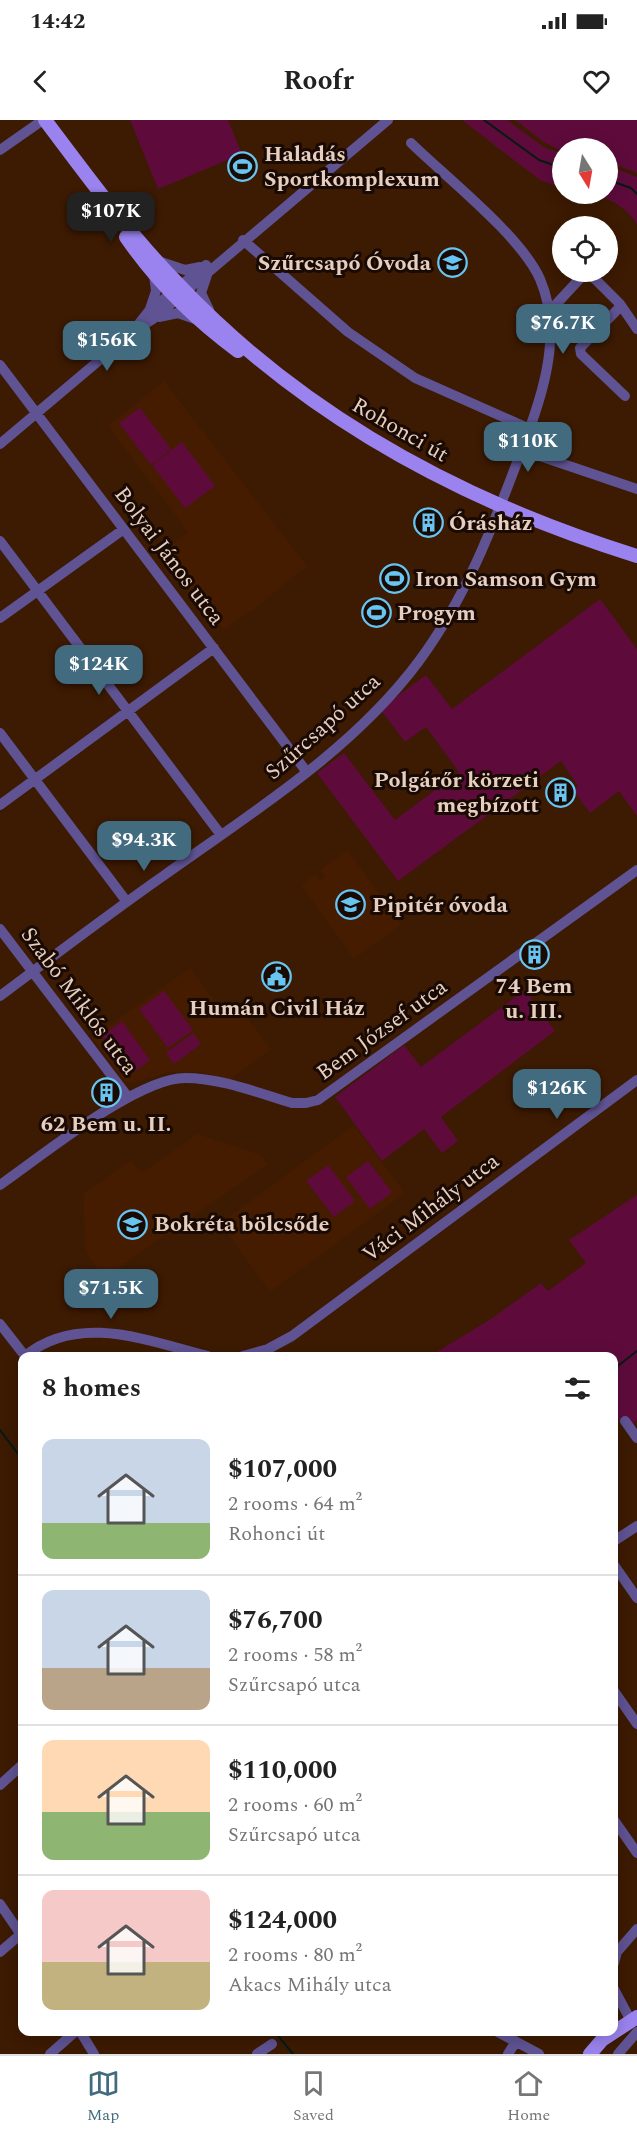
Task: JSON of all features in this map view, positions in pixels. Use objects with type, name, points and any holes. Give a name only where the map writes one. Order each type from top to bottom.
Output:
[{"type":"main road","name":"Rohonci út","points":[[44,120],[98,191],[151,254],[195,318],[251,360],[392,452],[500,506],[637,556]]},
{"type":"main road","name":"Rohonci út","points":[[98,191],[154,275],[235,338],[282,380]]},
{"type":"main road","points":[[618,2032],[635,2024]]},
{"type":"main road","points":[[590,2054],[609,2036]]},
{"type":"main road","points":[[596,2054],[609,2036]]},
{"type":"street","points":[[0,150],[44,120]]},
{"type":"street","points":[[0,444],[178,293],[388,120]]},
{"type":"street","name":"Szűrcsapó utca","points":[[0,996],[306,771],[368,718],[418,662],[464,591],[530,429],[548,364],[548,313],[540,280],[517,245],[411,143]]},
{"type":"street","points":[[243,240],[348,332],[415,378],[530,429]]},
{"type":"street","points":[[151,254],[174,268],[193,270],[208,268]]},
{"type":"street","points":[[208,268],[201,287],[203,301],[235,338]]},
{"type":"street","points":[[151,316],[156,291],[154,275]]},
{"type":"street","points":[[548,313],[577,282]]},
{"type":"street","points":[[597,282],[620,304],[637,329]]},
{"type":"street","points":[[620,304],[618,309],[580,348],[581,354],[625,396]]},
{"type":"street","points":[[151,316],[178,313],[195,318]]},
{"type":"street","name":"Bolyai János utca","points":[[0,365],[306,771]]},
{"type":"street","points":[[522,450],[637,489]]},
{"type":"street","points":[[0,618],[124,529]]},
{"type":"street","points":[[0,541],[221,835]]},
{"type":"street","points":[[0,805],[214,648]]},
{"type":"street","points":[[0,733],[127,902]]},
{"type":"street","name":"Bem József utca","points":[[0,1185],[128,1097],[163,1082],[186,1078],[214,1081],[292,1103],[318,1100],[637,870]]},
{"type":"street","name":"Szabó Miklós utca","points":[[0,929],[128,1097]]},
{"type":"street","name":"Váci Mihály utca","points":[[257,1352],[292,1336],[637,1080]]},
{"type":"street","points":[[0,1324],[22,1352]]},
{"type":"street","points":[[32,1352],[51,1340],[81,1332],[130,1337],[192,1352]]},
{"type":"street","points":[[625,1421],[637,1438]]},
{"type":"street","points":[[618,1538],[637,1526]]},
{"type":"street","points":[[618,1571],[637,1598]]},
{"type":"street","points":[[618,1697],[637,1724]]},
{"type":"street","points":[[0,1785],[18,1769]]},
{"type":"street","points":[[618,1826],[637,1852]]},
{"type":"street","points":[[0,1904],[18,1929]]},
{"type":"street","points":[[618,1951],[637,1929]]},
{"type":"street","points":[[0,1952],[18,1938]]},
{"type":"street","points":[[618,1996],[635,2024],[618,2054]]},
{"type":"street","points":[[50,2054],[72,2036]]},
{"type":"street","points":[[81,2036],[94,2054]]},
{"type":"street","points":[[504,2036],[539,2054]]},
{"type":"street","points":[[508,2054],[515,2043]]},
{"type":"street","points":[[257,2054],[272,2044]]},
{"type":"shaded area","points":[[130,120],[228,120],[242,154],[158,189]]},
{"type":"shaded area","points":[[462,120],[507,120],[545,148],[552,150],[552,184],[540,180]]},
{"type":"shaded area","points":[[515,120],[637,120],[637,173],[618,166],[618,138],[552,138],[552,146]]},
{"type":"shaded area","points":[[618,169],[637,177],[637,225],[617,204]]},
{"type":"shaded area","points":[[164,381],[307,566],[252,611],[250,610],[224,630],[163,552],[188,532],[108,426]]},
{"type":"shaded area","points":[[140,408],[171,449],[151,465],[119,423]]},
{"type":"shaded area","points":[[182,442],[215,486],[185,508],[152,465]]},
{"type":"shaded area","points":[[600,599],[637,649],[637,816],[619,791],[590,813],[573,790],[578,786],[561,761],[398,881],[317,773],[344,753],[395,820],[459,772],[426,727],[405,742],[380,709],[426,675],[452,709]]},
{"type":"shaded area","name":"Pipitér óvoda","points":[[348,850],[401,925],[354,959],[301,885],[315,874],[320,881],[325,877],[320,870]]},
{"type":"shaded area","points":[[190,968],[226,1017],[239,1008],[271,1049],[230,1080],[200,1072],[170,1072],[129,1083],[124,1081],[92,1037]]},
{"type":"shaded area","points":[[525,990],[555,1031],[441,1117],[458,1141],[442,1153],[424,1129],[382,1161],[335,1097],[404,1045],[421,1067]]},
{"type":"shaded area","points":[[164,991],[193,1030],[168,1048],[139,1009]]},
{"type":"shaded area","points":[[122,1021],[150,1060],[130,1075],[102,1036]]},
{"type":"shaded area","points":[[193,1033],[201,1044],[174,1064],[166,1053]]},
{"type":"shaded area","points":[[354,1125],[405,1193],[270,1292],[220,1223]]},
{"type":"shaded area","name":"Bokréta bölcsőde","points":[[197,1134],[261,1155],[268,1164],[104,1278],[86,1253],[83,1194],[131,1160],[142,1173]]},
{"type":"shaded area","points":[[368,1161],[392,1192],[370,1209],[346,1177]]},
{"type":"shaded area","points":[[328,1165],[355,1201],[334,1217],[306,1181]]},
{"type":"shaded area","points":[[637,1195],[637,1420],[627,1430],[618,1419],[618,1352],[437,1352],[491,1319],[541,1283],[548,1291],[586,1263],[569,1240]]},
{"type":"waterway","points":[[484,120],[539,160],[552,165]]},
{"type":"waterway","points":[[618,183],[631,188],[637,194]]},
{"type":"waterway","points":[[618,1366],[637,1351]]},
{"type":"waterway","points":[[0,1430],[18,1454]]},
{"type":"waterway","points":[[278,2036],[293,2054]]},
{"type":"place","name":"Haladás Sportkomplexum","points":[[243,167]]},
{"type":"place","name":"Szűrcsapó Óvoda","points":[[452,263]]},
{"type":"place","name":"Órásház","points":[[428,523]]},
{"type":"place","name":"Iron Samson Gym","points":[[394,579]]},
{"type":"place","name":"Progym","points":[[376,613]]},
{"type":"place","name":"Polgárőr körzeti megbízott","points":[[560,793]]},
{"type":"place","name":"Pipitér óvoda","points":[[351,905]]},
{"type":"place","name":"74 Bem u. III.","points":[[534,954]]},
{"type":"place","name":"Humán Civil Ház","points":[[277,976]]},
{"type":"place","name":"62 Bem u. II.","points":[[106,1092]]},
{"type":"place","name":"Bokréta bölcsőde","points":[[133,1224]]}]
